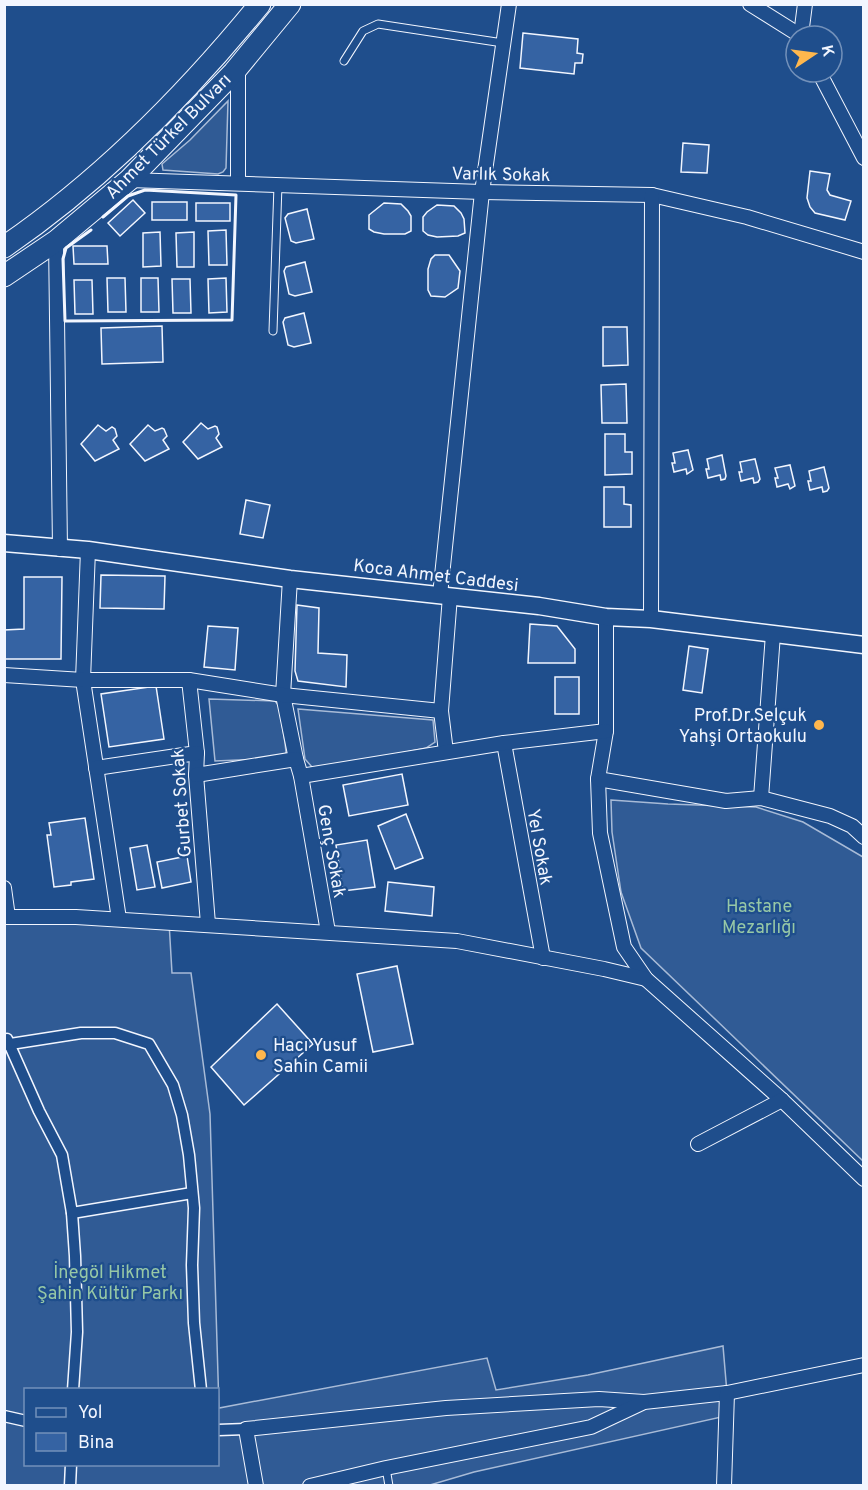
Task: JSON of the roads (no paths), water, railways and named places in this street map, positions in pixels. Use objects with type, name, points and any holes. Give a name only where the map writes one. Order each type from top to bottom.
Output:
[{"type":"main road","name":"Ahmet Türkel Bulvarı","points":[[4,247],[50,216],[132,145],[215,60],[260,4]]},
{"type":"main road","name":"Ahmet Türkel Bulvarı","points":[[4,276],[56,242],[129,180],[238,67],[290,4]]},
{"type":"street","points":[[446,752],[441,711],[445,595],[482,192],[509,4]]},
{"type":"street","points":[[750,4],[784,25]]},
{"type":"street","points":[[802,24],[805,4]]},
{"type":"street","points":[[238,67],[238,183]]},
{"type":"street","points":[[825,84],[864,158]]},
{"type":"street","name":"Varlık Sokak","points":[[129,180],[482,192],[652,195],[747,217],[864,252]]},
{"type":"street","points":[[651,619],[652,195]]},
{"type":"street","points":[[56,242],[60,549]]},
{"type":"street","name":"Koca Ahmet Caddesi","points":[[4,543],[88,550],[290,579],[445,595],[539,606],[606,617],[651,619],[864,645]]},
{"type":"street","points":[[88,550],[83,680],[119,919]]},
{"type":"street","name":"Genç Sokak","points":[[290,579],[283,695],[301,776],[328,932]]},
{"type":"street","points":[[606,617],[606,731],[598,779],[600,833],[624,947],[646,980],[782,1100],[864,1179]]},
{"type":"street","points":[[761,798],[773,634]]},
{"type":"street","points":[[4,675],[83,680],[189,680],[283,695],[441,711]]},
{"type":"street","name":"Gurbet Sokak","points":[[189,680],[208,924]]},
{"type":"street","points":[[301,776],[504,743],[606,731]]},
{"type":"street","name":"Yel Sokak","points":[[504,743],[543,958]]},
{"type":"street","points":[[96,768],[196,753]]},
{"type":"street","points":[[196,775],[296,759]]},
{"type":"street","points":[[598,779],[726,801],[761,798],[830,816],[852,826],[864,837]]},
{"type":"street","points":[[4,888],[6,917],[76,916],[457,941],[604,969],[646,980]]},
{"type":"street","points":[[73,1388],[76,1332],[72,1213],[62,1155],[6,1041],[81,1033],[115,1033],[149,1044],[173,1085],[182,1114],[194,1208],[192,1265],[194,1323],[201,1388]]},
{"type":"street","points":[[698,1144],[782,1100]]},
{"type":"street","points":[[72,1213],[192,1193]]},
{"type":"street","points":[[219,1430],[446,1408],[599,1400],[644,1402],[727,1393],[864,1365]]},
{"type":"street","points":[[724,1485],[727,1393]]},
{"type":"street","points":[[310,1485],[591,1427],[644,1402]]},
{"type":"street","points":[[4,1416],[24,1421]]},
{"type":"street","points":[[246,1429],[256,1485]]},
{"type":"street","points":[[70,1485],[71,1466]]},
{"type":"lane","points":[[344,61],[363,31],[378,24],[503,43]]},
{"type":"lane","points":[[273,331],[278,185]]},
{"type":"lane","points":[[386,1468],[389,1485]]},
{"type":"place","name":"Prof.Dr.Selçuk Yahşi Ortaokulu","points":[[819,725]]},
{"type":"place","name":"Hacı Yusuf Sahin Camii","points":[[261,1055]]},
{"type":"park label","name":"Hastane Mezarlığı","points":[[759,916]]},
{"type":"park label","name":"İnegöl Hikmet Şahin Kültür Parkı","points":[[110,1282]]}]
